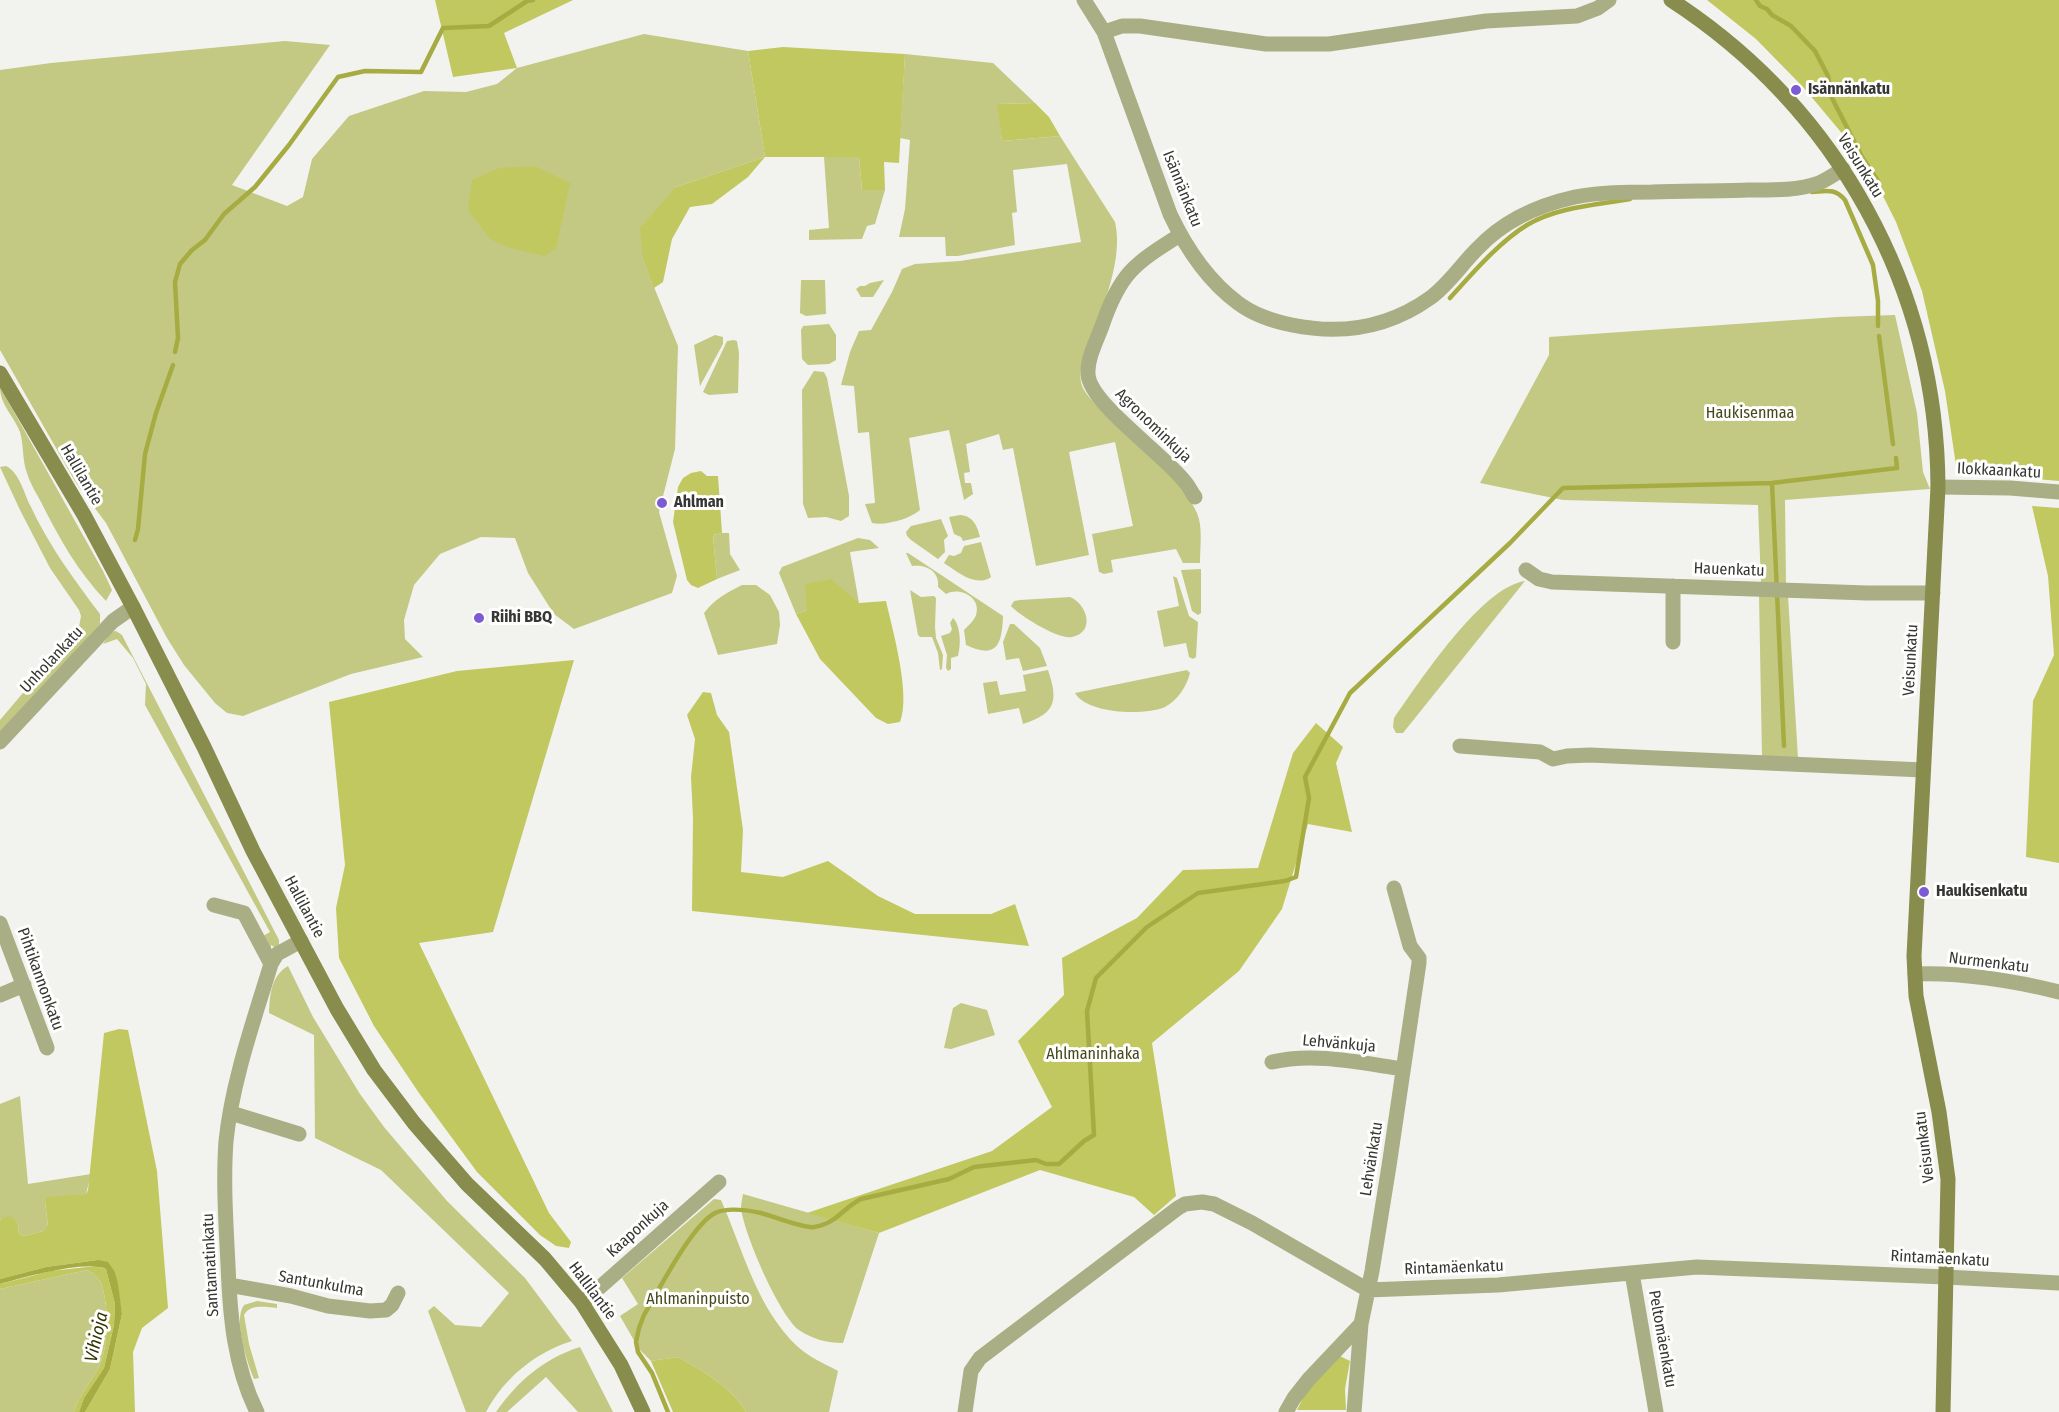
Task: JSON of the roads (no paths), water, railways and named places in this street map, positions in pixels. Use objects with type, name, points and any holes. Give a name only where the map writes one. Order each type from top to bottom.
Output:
[{"type":"street","name":"Isännänkatu","points":[[1084,0],[1104,32],[1170,214],[1180,235],[1194,257],[1217,285],[1240,304],[1269,320],[1305,327],[1345,330],[1388,321],[1431,297],[1491,235],[1521,216],[1542,207],[1578,197],[1623,192],[1774,190],[1819,183],[1843,169]]},
{"type":"street","points":[[1104,32],[1113,27],[1130,25],[1266,44],[1329,44],[1486,21],[1577,16],[1598,8],[1609,0]]},
{"type":"street","name":"Veisunkatu","points":[[1671,0],[1721,36],[1764,74],[1801,114],[1843,169],[1869,213],[1893,265],[1911,318],[1930,393],[1938,464],[1938,487],[1915,931],[1915,974],[1920,1016],[1945,1146],[1948,1188],[1943,1412]]},
{"type":"street","name":"Agronominkuja","points":[[1180,235],[1138,263],[1120,282],[1104,320],[1088,372],[1092,390],[1101,401],[1185,481],[1195,497]]},
{"type":"street","name":"Hallilantie","points":[[0,373],[84,516],[133,607],[204,747],[253,851],[337,1009],[374,1070],[414,1123],[467,1184],[545,1259],[582,1303],[621,1365],[643,1412]]},
{"type":"street","name":"Ilokkaankatu","points":[[1938,487],[2010,488],[2059,492]]},
{"type":"street","name":"Hauenkatu","points":[[1526,570],[1539,579],[1552,582],[1933,594]]},
{"type":"street","points":[[1673,586],[1673,642]]},
{"type":"street","name":"Unholankatu","points":[[0,742],[113,621],[133,607]]},
{"type":"street","points":[[1460,746],[1540,752],[1553,759],[1590,755],[1923,770]]},
{"type":"street","name":"Lehvänkatu","points":[[1354,1412],[1361,1324],[1385,1189],[1419,963],[1419,958],[1410,946],[1394,888]]},
{"type":"street","points":[[214,905],[244,912],[271,964]]},
{"type":"street","name":"Pihtikannonkatu","points":[[0,923],[47,1048]]},
{"type":"street","points":[[271,964],[277,954],[301,941]]},
{"type":"street","name":"Santamatinkatu","points":[[257,1412],[245,1384],[235,1349],[229,1285],[225,1164],[231,1113],[246,1045],[271,964]]},
{"type":"street","name":"Nurmenkatu","points":[[1915,974],[2000,980],[2059,992]]},
{"type":"street","points":[[0,995],[24,985]]},
{"type":"street","name":"Lehvänkuja","points":[[1272,1062],[1288,1058],[1305,1058],[1403,1069]]},
{"type":"street","points":[[231,1113],[299,1134]]},
{"type":"street","name":"Kaaponkuja","points":[[582,1303],[719,1182]]},
{"type":"street","points":[[971,1411],[971,1371],[980,1358],[1150,1228],[1185,1204],[1202,1202],[1214,1204],[1252,1223],[1368,1290]]},
{"type":"street","name":"Rintamäenkatu","points":[[1368,1290],[1498,1285],[1697,1267],[1946,1276],[2059,1283]]},
{"type":"street","name":"Peltomäenkatu","points":[[1632,1273],[1656,1412]]},
{"type":"street","name":"Santunkulma","points":[[229,1285],[291,1296],[328,1306],[370,1311],[386,1310],[392,1305],[398,1293]]},
{"type":"street","points":[[1286,1412],[1309,1379],[1361,1324]]},
{"type":"waterway","points":[[175,352],[178,338],[175,282],[180,264],[205,240],[224,214],[255,187],[289,145],[338,77],[365,71],[421,72],[443,28],[489,26],[527,1],[533,0]]},
{"type":"waterway","points":[[1756,0],[1772,15],[1791,26],[1815,51],[1828,76],[1832,98],[1878,184]]},
{"type":"waterway","points":[[1812,192],[1834,192],[1845,200],[1873,265],[1878,301],[1878,326]]},
{"type":"waterway","points":[[1450,298],[1496,249],[1527,225],[1564,210],[1630,199]]},
{"type":"waterway","points":[[1879,336],[1893,444]]},
{"type":"waterway","points":[[135,540],[145,454],[156,413],[173,365]]},
{"type":"waterway","points":[[668,1412],[652,1373],[638,1352],[636,1342],[639,1328],[644,1315],[686,1244],[715,1213],[732,1210],[750,1211],[814,1227],[828,1223],[861,1199],[949,1179],[974,1167],[1036,1160],[1046,1164],[1059,1164],[1094,1135],[1087,1011],[1096,978],[1147,927],[1198,893],[1285,881],[1296,877],[1309,798],[1305,777],[1350,693],[1510,543],[1563,488],[1772,483],[1897,468],[1896,458]]},
{"type":"waterway","points":[[1772,483],[1784,746]]},
{"type":"place","name":"Isännänkatu","points":[[1796,90]]},
{"type":"place","name":"Ahlman","points":[[662,503]]},
{"type":"place","name":"Riihi BBQ","points":[[479,618]]},
{"type":"place","name":"Haukisenkatu","points":[[1924,892]]},
{"type":"park label","name":"Haukisenmaa","points":[[1750,414]]},
{"type":"park label","name":"Ahlmaninhaka","points":[[1093,1055]]},
{"type":"park label","name":"Ahlmaninpuisto","points":[[698,1300]]},
{"type":"water label","name":"Vihioja","points":[[97,1337]]}]
